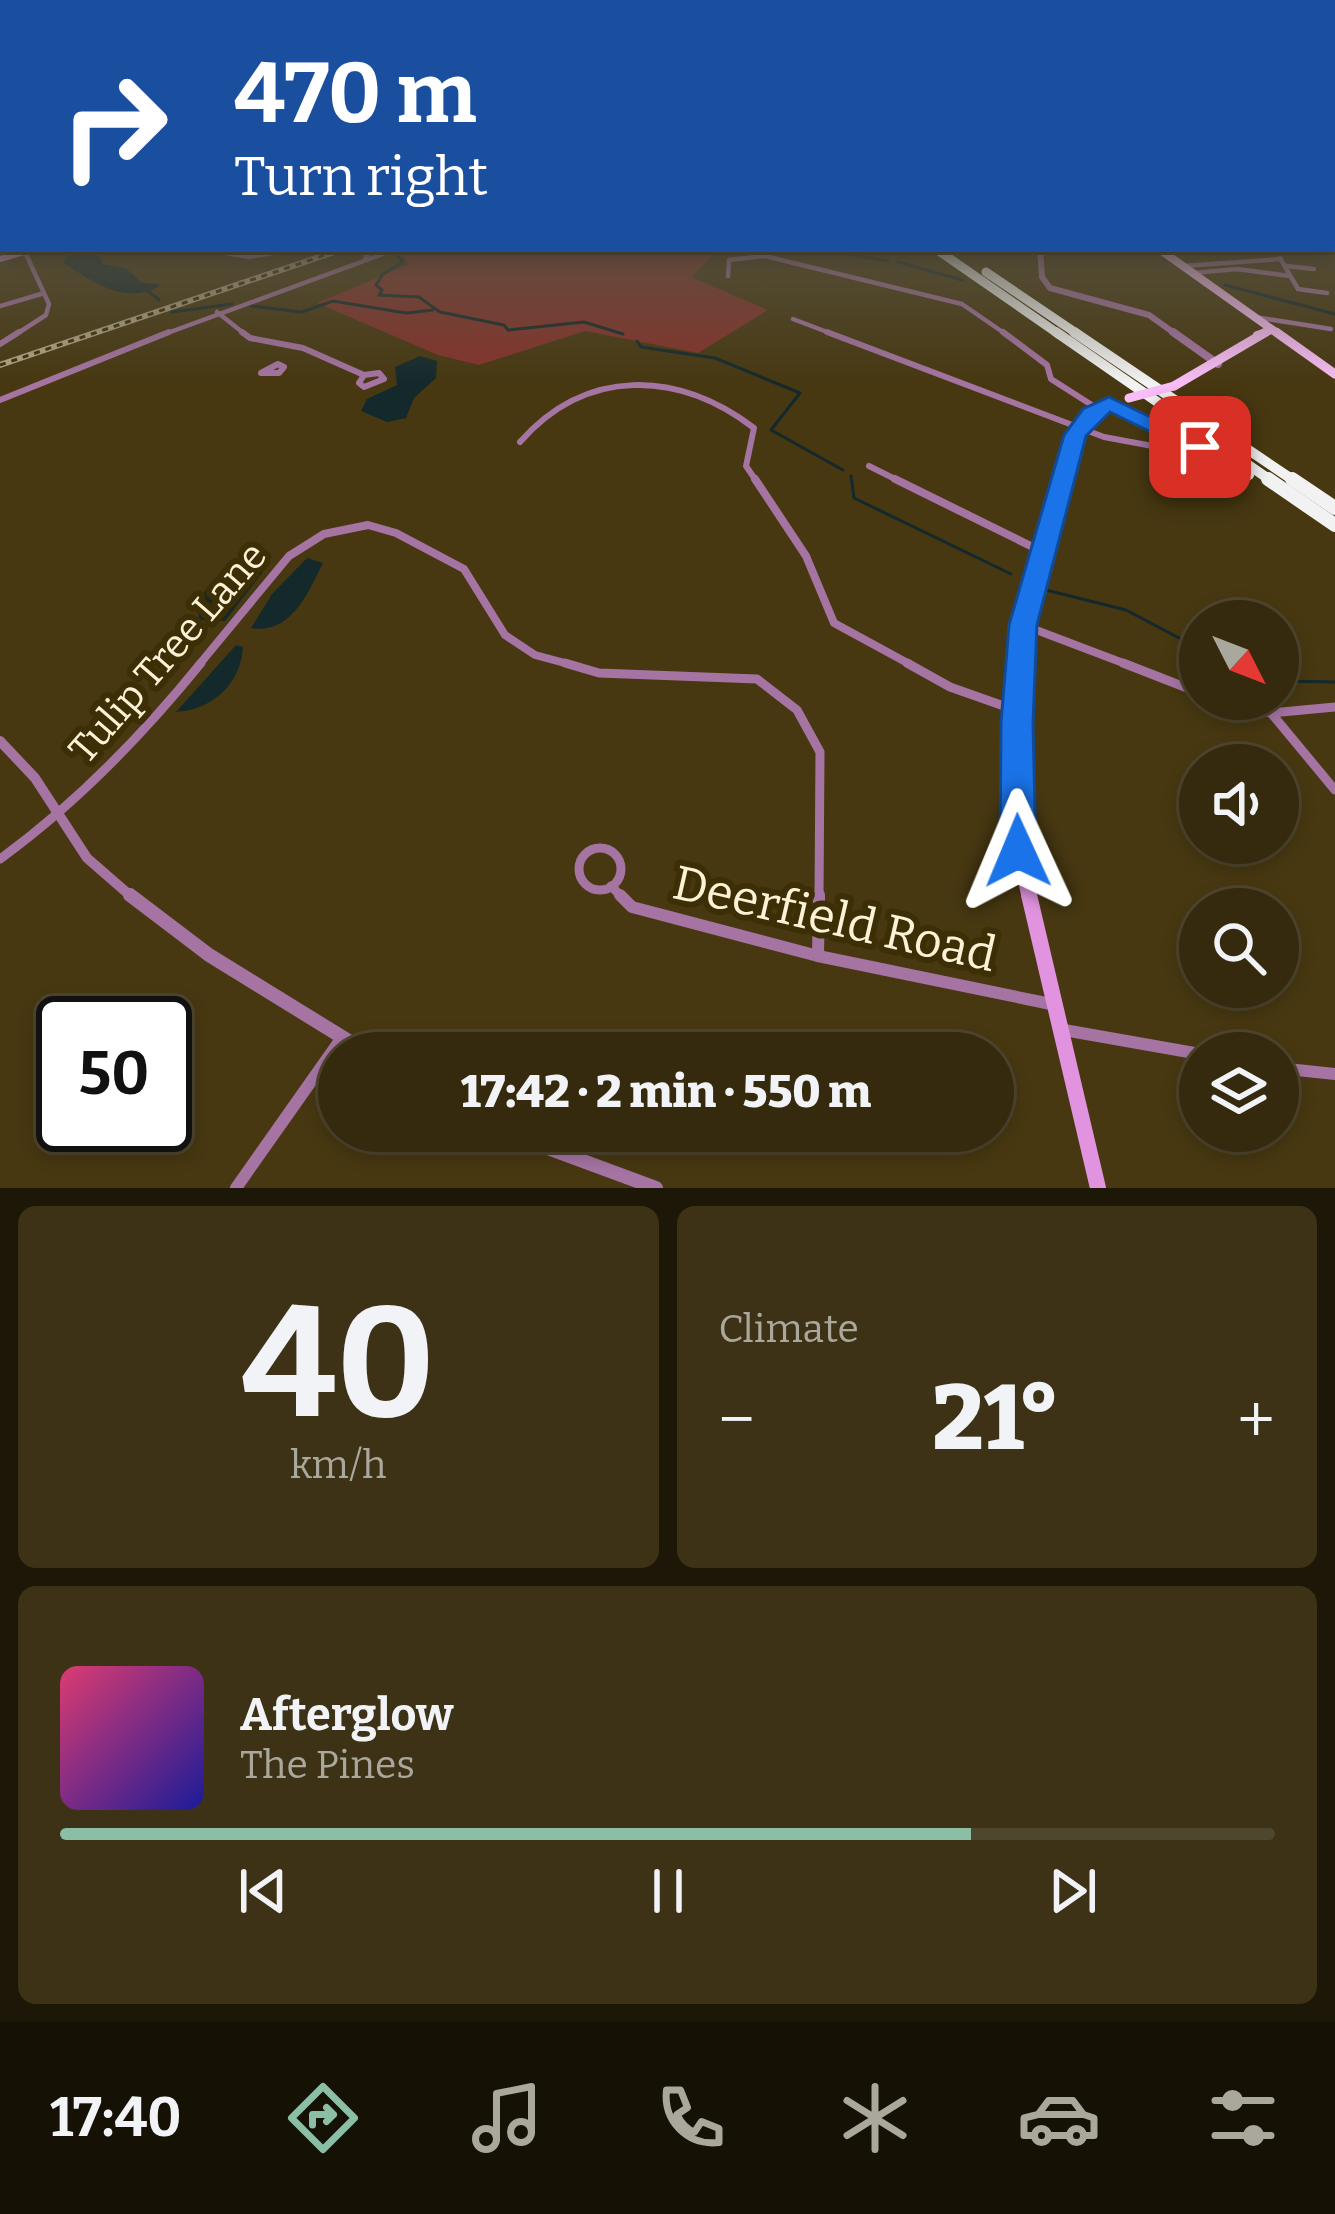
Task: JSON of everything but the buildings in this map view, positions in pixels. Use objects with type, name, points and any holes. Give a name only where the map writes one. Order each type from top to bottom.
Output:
[{"type":"highway","points":[[954,271],[1087,354]]},
{"type":"highway","points":[[968,271],[1335,528]]},
{"type":"highway","points":[[985,271],[1335,505]]},
{"type":"highway","points":[[1104,406],[1217,457],[1335,528]]},
{"type":"main road","points":[[1192,273],[1335,374]]},
{"type":"main road","points":[[1098,1188],[1018,851],[1023,625],[1080,425],[1104,406],[1174,386],[1218,364],[1245,339],[1272,330]]},
{"type":"street","points":[[0,344],[46,315],[49,304],[32,271]]},
{"type":"street","points":[[0,400],[330,271]]},
{"type":"street","points":[[728,271],[728,276]]},
{"type":"street","points":[[828,271],[962,304],[1048,365],[1051,379],[1104,406]]},
{"type":"street","points":[[1042,271],[1050,288],[1144,312],[1218,364]]},
{"type":"street","points":[[1192,273],[1211,271]]},
{"type":"street","points":[[1244,271],[1291,276]]},
{"type":"street","points":[[1288,271],[1298,289],[1327,293]]},
{"type":"street","points":[[0,306],[41,294]]},
{"type":"street","points":[[217,312],[250,338],[303,348],[364,375]]},
{"type":"street","points":[[1254,317],[1331,329]]},
{"type":"street","points":[[793,319],[1119,441],[1158,448]]},
{"type":"street","points":[[281,364],[303,348]]},
{"type":"street","points":[[520,442],[532,425],[560,406],[587,393],[636,384],[675,387],[734,413],[754,428],[748,472],[806,556],[834,623],[950,687],[1018,711]]},
{"type":"street","points":[[869,466],[1041,551]]},
{"type":"street","name":"Tulip Tree Lane","points":[[0,859],[59,816],[156,718],[289,556],[324,534],[368,525],[396,533],[464,569],[505,635],[535,655],[598,674],[730,675],[757,680],[797,710],[820,752],[818,956]]},
{"type":"street","points":[[1023,625],[1179,685]]},
{"type":"street","points":[[1299,710],[1335,707]]},
{"type":"street","points":[[1277,720],[1335,790]]},
{"type":"street","points":[[0,741],[35,778],[87,858],[177,934],[332,1032]]},
{"type":"street","name":"Deerfield Road","points":[[605,848],[618,856],[620,872],[610,886],[594,890],[581,880],[579,864],[589,850],[605,848]]},
{"type":"street","name":"Deerfield Road","points":[[610,886],[632,907],[818,956],[1051,1004]]},
{"type":"street","points":[[1057,1029],[1179,1050]]},
{"type":"street","points":[[1299,1070],[1335,1074]]},
{"type":"street","points":[[236,1188],[318,1072]]},
{"type":"street","points":[[559,1152],[656,1188]]},
{"type":"shaded area","points":[[392,271],[697,271],[691,277],[768,310],[698,353],[585,331],[479,365],[438,355],[317,303]]},
{"type":"water","points":[[77,271],[130,271],[141,282],[161,285],[148,291],[122,292]]},
{"type":"water","points":[[420,356],[437,361],[436,378],[414,398],[406,418],[387,422],[361,411],[367,399],[397,385],[395,367]]},
{"type":"water","points":[[307,558],[323,563],[296,609],[277,625],[251,628],[272,594]]},
{"type":"water","points":[[251,562],[264,566],[262,573],[225,621],[199,620],[202,598],[213,581]]},
{"type":"water","points":[[236,645],[243,647],[241,660],[222,693],[201,706],[176,712]]},
{"type":"waterway","points":[[387,271],[376,285],[382,290],[379,295],[419,297],[440,312],[504,325],[508,330],[584,322],[623,334]]},
{"type":"waterway","points":[[932,271],[962,280]]},
{"type":"waterway","points":[[1225,285],[1335,314]]},
{"type":"waterway","points":[[147,290],[159,300]]},
{"type":"waterway","points":[[251,306],[302,312],[333,301],[406,313],[433,310]]},
{"type":"waterway","points":[[172,312],[232,304]]},
{"type":"waterway","points":[[637,341],[641,347],[715,358],[800,393],[771,430],[843,470]]},
{"type":"waterway","points":[[851,476],[854,498],[1011,574]]},
{"type":"waterway","points":[[1046,590],[1126,610],[1179,638]]},
{"type":"waterway","points":[[1299,681],[1335,682]]},
{"type":"railway","points":[[0,365],[277,271]]},
{"type":"route","points":[[1018,851],[1017,723],[1023,625],[1075,435],[1091,414],[1109,404],[1200,447]]}]
